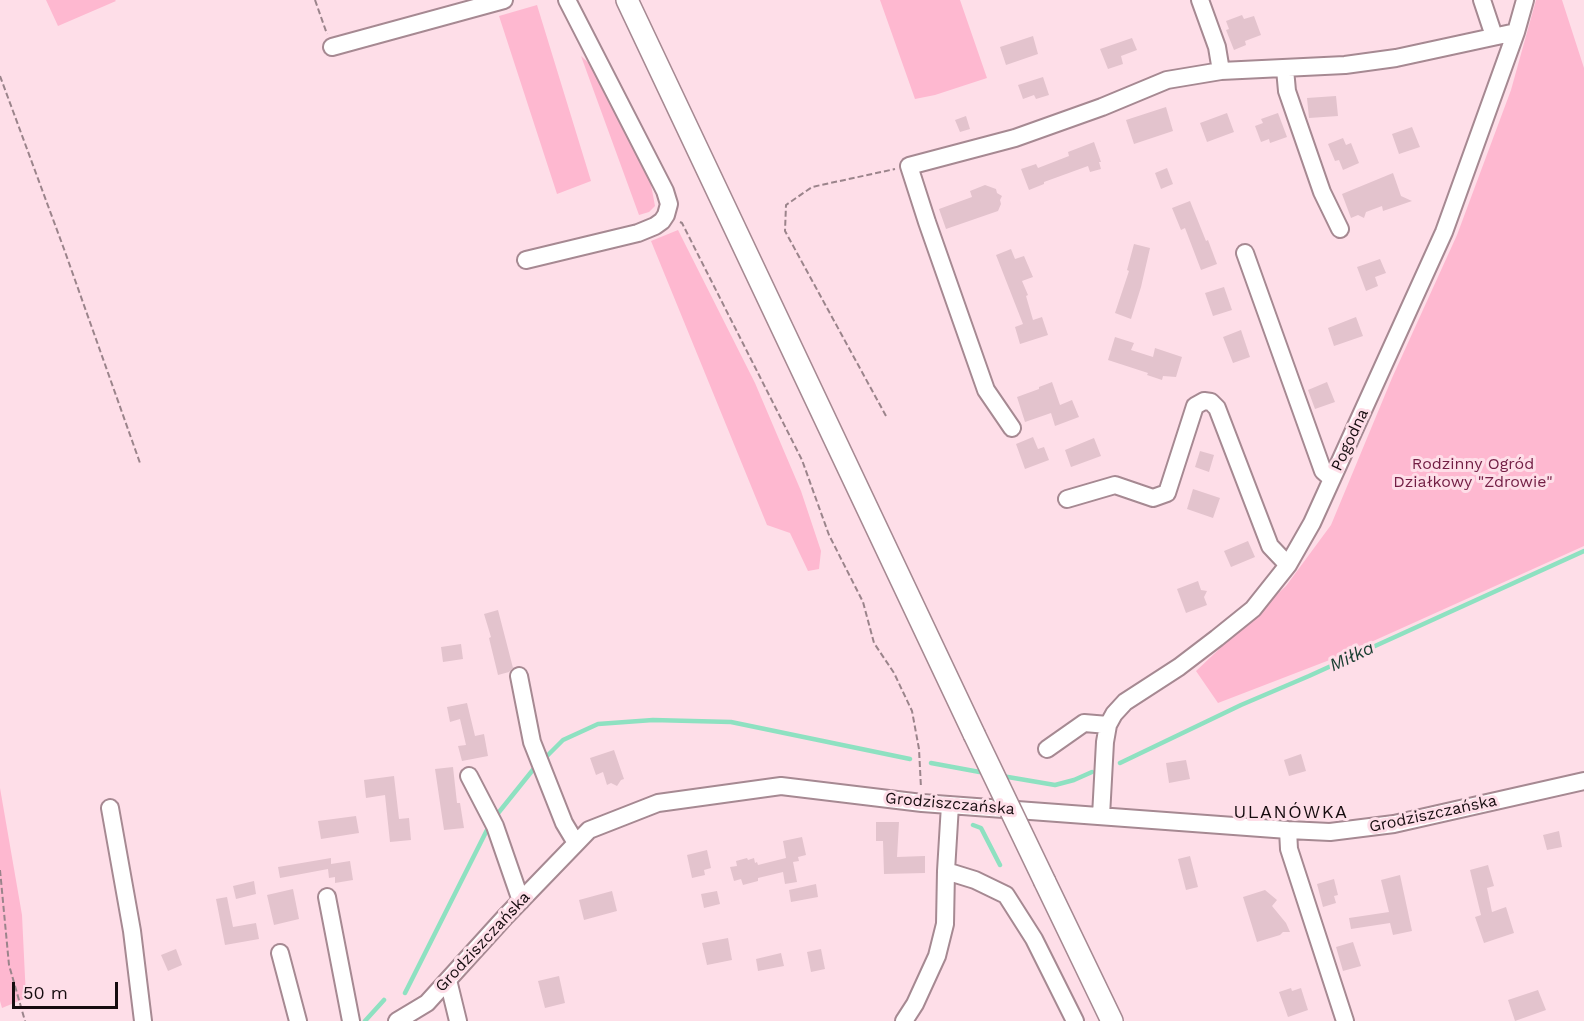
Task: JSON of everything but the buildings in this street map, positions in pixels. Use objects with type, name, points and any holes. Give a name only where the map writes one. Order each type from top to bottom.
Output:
[{"type":"main road","points":[[627,0],[1112,1021]]},
{"type":"street","points":[[332,47],[504,0]]},
{"type":"street","points":[[526,260],[638,233],[662,221],[669,204],[665,191],[567,0]]},
{"type":"street","points":[[1200,0],[1217,47],[1221,71]]},
{"type":"street","points":[[1482,0],[1494,36]]},
{"type":"street","name":"Pogodna","points":[[1108,725],[1125,702],[1179,667],[1253,609],[1288,565],[1312,523],[1444,232],[1516,32],[1525,0]]},
{"type":"street","points":[[1012,428],[986,390],[909,166],[1015,138],[1102,107],[1167,80],[1221,71],[1345,66],[1396,58],[1516,32]]},
{"type":"street","points":[[1285,69],[1287,91],[1323,192],[1340,229]]},
{"type":"street","points":[[1245,254],[1323,471],[1332,479]]},
{"type":"street","points":[[1067,499],[1115,485],[1154,498],[1167,493],[1195,406],[1204,401],[1211,402],[1217,408],[1270,546],[1288,565]]},
{"type":"street","points":[[519,676],[532,742],[564,823],[576,843]]},
{"type":"street","points":[[1047,749],[1084,723],[1108,725],[1101,816]]},
{"type":"street","points":[[468,776],[495,826],[521,901]]},
{"type":"street","name":"Grodziszczańska","points":[[397,1021],[427,1003],[589,830],[658,802],[781,786],[922,803],[1330,832],[1394,824],[1584,781]]},
{"type":"street","points":[[904,1021],[915,1004],[937,956],[945,924],[950,805]]},
{"type":"street","points":[[110,808],[132,931],[143,1021]]},
{"type":"street","points":[[1288,830],[1289,849],[1345,1021]]},
{"type":"street","points":[[946,871],[975,880],[1005,895],[1034,939],[1075,1021]]},
{"type":"street","points":[[327,897],[351,1021]]},
{"type":"street","points":[[280,952],[298,1021]]},
{"type":"street","points":[[448,980],[458,1021]]},
{"type":"path","points":[[315,0],[332,47]]},
{"type":"path","points":[[0,76],[140,463]]},
{"type":"path","points":[[886,416],[785,231],[786,205],[812,187],[909,166]]},
{"type":"path","points":[[666,215],[682,223],[802,460],[829,535],[863,602],[874,643],[894,674],[912,711],[920,749],[922,803]]},
{"type":"path","points":[[0,870],[9,965],[25,1021]]},
{"type":"green space","points":[[46,0],[115,0],[116,1],[58,26]]},
{"type":"green space","points":[[880,0],[960,0],[987,78],[915,99]]},
{"type":"green space","name":"Rodzinny Ogród Działkowy \"Zdrowie\"","points":[[1536,0],[1562,0],[1584,68],[1584,546],[1340,656],[1218,703],[1196,671],[1286,586],[1331,525],[1392,378],[1457,235],[1511,90]]},
{"type":"green space","points":[[537,5],[591,181],[557,194],[499,16]]},
{"type":"green space","points":[[581,56],[593,67],[649,174],[655,206],[649,212],[639,215]]},
{"type":"green space","points":[[678,230],[755,383],[801,491],[821,551],[819,569],[808,571],[790,533],[767,525],[651,241]]},
{"type":"green space","points":[[0,788],[22,915],[26,998],[2,1008],[0,1001]]},
{"type":"waterway","name":"Miłka","points":[[1120,763],[1241,705],[1584,551]]},
{"type":"waterway","points":[[545,758],[563,740],[598,724],[653,720],[731,722],[910,759]]},
{"type":"waterway","points":[[931,763],[985,773]]},
{"type":"waterway","points":[[495,817],[536,766]]},
{"type":"waterway","points":[[1002,776],[1055,785],[1092,772]]},
{"type":"waterway","points":[[973,825],[981,828],[1000,865]]},
{"type":"waterway","points":[[405,993],[488,828]]},
{"type":"waterway","points":[[365,1021],[384,1000]]},
{"type":"district","name":"ULANÓWKA","points":[[1291,813]]}]
